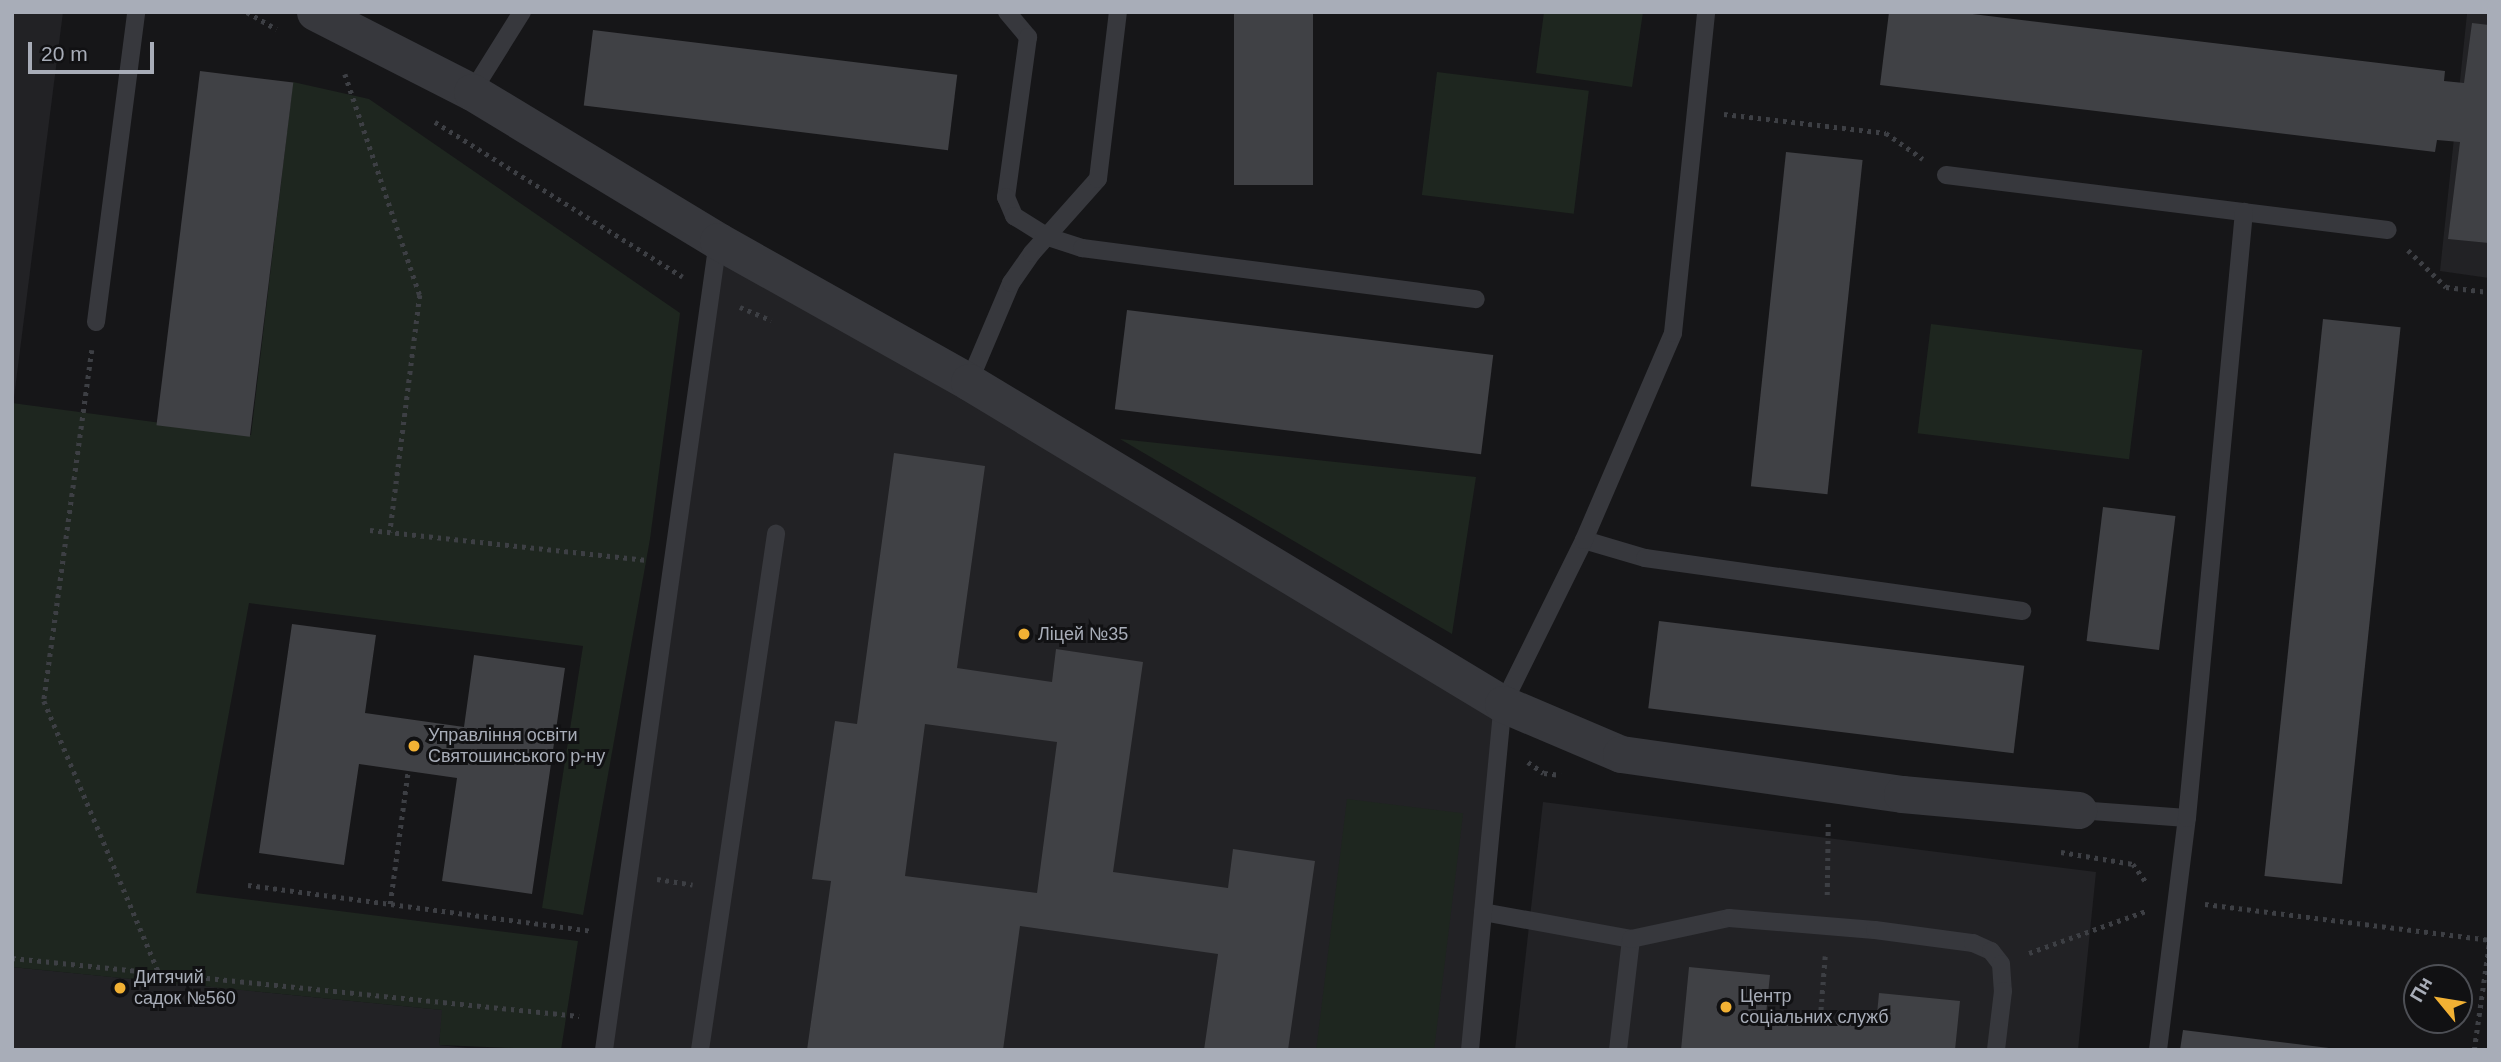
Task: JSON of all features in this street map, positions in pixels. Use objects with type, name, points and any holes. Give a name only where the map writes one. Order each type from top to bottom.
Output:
[{"type":"street","points":[[321,15],[472,92],[718,241],[969,382],[1503,704],[1621,754],[1902,794],[2078,810]]},
{"type":"lane","points":[[96,322],[136,12]]},
{"type":"lane","points":[[472,92],[522,12]]},
{"type":"lane","points":[[1007,12],[1028,37],[1006,197],[1014,216],[1048,237],[1082,248],[1476,299]]},
{"type":"lane","points":[[969,382],[1011,283],[1098,178],[1118,12]]},
{"type":"lane","points":[[1470,1050],[1503,704],[1584,540],[1673,333],[1706,12]]},
{"type":"lane","points":[[1947,175],[2388,230]]},
{"type":"lane","points":[[2158,1050],[2188,818],[2244,212]]},
{"type":"lane","points":[[604,1050],[718,241]]},
{"type":"lane","points":[[700,1050],[776,534]]},
{"type":"lane","points":[[1584,540],[1644,558],[2022,611]]},
{"type":"lane","points":[[2078,810],[2188,818]]},
{"type":"lane","points":[[1483,912],[1631,939],[1729,918],[1973,943],[1991,951],[2001,964],[2003,991],[1996,1050]]},
{"type":"lane","points":[[1618,1050],[1631,939]]},
{"type":"path","points":[[321,15],[420,295],[390,532]]},
{"type":"path","points":[[1696,111],[1886,133],[1947,175]]},
{"type":"path","points":[[2388,230],[2446,287],[2489,292]]},
{"type":"path","points":[[96,322],[44,701],[159,973]]},
{"type":"path","points":[[370,530],[673,563]]},
{"type":"path","points":[[390,904],[408,771]]},
{"type":"path","points":[[629,874],[723,890]]},
{"type":"path","points":[[248,885],[620,935]]},
{"type":"path","points":[[2001,964],[2176,900]]},
{"type":"path","points":[[2240,909],[2489,943],[2474,1050]]},
{"type":"path","points":[[12,958],[608,1019]]},
{"type":"shaded area","points":[[12,12],[63,12],[12,413]]},
{"type":"shaded area","points":[[1544,12],[1643,12],[1632,87],[1536,73]]},
{"type":"shaded area","points":[[2456,12],[2489,12],[2489,278],[2440,271],[2467,14]]},
{"type":"shaded area","points":[[1437,72],[1589,91],[1574,214],[1422,195]]},
{"type":"shaded area","points":[[293,82],[369,99],[680,313],[650,539],[583,915],[542,908],[583,646],[249,603],[196,893],[578,941],[561,1050],[439,1045],[442,1010],[12,967],[12,403],[251,435]]},
{"type":"shaded area","name":"Ліцей №35","points":[[718,241],[1503,704],[1470,1050],[604,1050]]},
{"type":"shaded area","points":[[1931,324],[2142,350],[2129,459],[1918,433]]},
{"type":"shaded area","points":[[1120,439],[1476,477],[1452,634]]},
{"type":"shaded area","points":[[1347,799],[1463,813],[1434,1050],[1316,1050]]},
{"type":"shaded area","points":[[1543,802],[2096,872],[2078,1050],[1515,1050]]},
{"type":"shaded area","name":"Дитячий садок №560","points":[[12,967],[443,1010],[439,1045],[487,1050],[12,1050]]},
{"type":"building","points":[[1234,12],[1313,12],[1313,185],[1234,185]]},
{"type":"building","points":[[1889,12],[1956,12],[2445,71],[2444,81],[2464,83],[2472,23],[2489,25],[2489,243],[2448,239],[2460,142],[2437,140],[2435,152],[1880,85]]},
{"type":"building","points":[[593,30],[957,75],[948,150],[584,105]]},
{"type":"building","points":[[200,71],[293,82],[250,437],[156,425]]},
{"type":"building","points":[[1786,152],[1863,160],[1827,494],[1751,486]]},
{"type":"building","points":[[1127,310],[1493,355],[1481,454],[1115,409]]},
{"type":"building","points":[[2323,319],[2401,327],[2342,884],[2264,876]]},
{"type":"building","points":[[894,453],[985,466],[957,668],[1052,682],[1056,649],[1143,662],[1113,872],[1228,888],[1233,849],[1315,861],[1288,1050],[1204,1050],[1218,954],[1020,926],[1003,1050],[807,1050],[831,881],[812,879],[835,721],[857,724]],"holes":[[[925,724],[1057,742],[1037,893],[905,876]]]},
{"type":"building","points":[[2103,507],[2175,516],[2159,650],[2087,641]]},
{"type":"building","points":[[1659,621],[2024,666],[2014,753],[1648,708]]},
{"type":"building","name":"Управління освіти Святошинського р-ну","points":[[292,624],[376,635],[365,713],[464,727],[474,655],[565,668],[532,894],[442,881],[457,778],[359,764],[344,865],[259,853]]},
{"type":"building","name":"Центр соціальних служб","points":[[1689,967],[1770,975],[1766,1014],[1876,1025],[1879,993],[1960,1001],[1955,1050],[1681,1050]]},
{"type":"building","points":[[2183,1030],[2329,1048],[2329,1050],[2180,1050]]},
{"type":"place","name":"Ліцей №35","points":[[1024,634]]},
{"type":"place","name":"Управління освіти Святошинського р-ну","points":[[414,746]]},
{"type":"place","name":"Дитячий садок №560","points":[[120,988]]},
{"type":"place","name":"Центр соціальних служб","points":[[1726,1007]]}]
